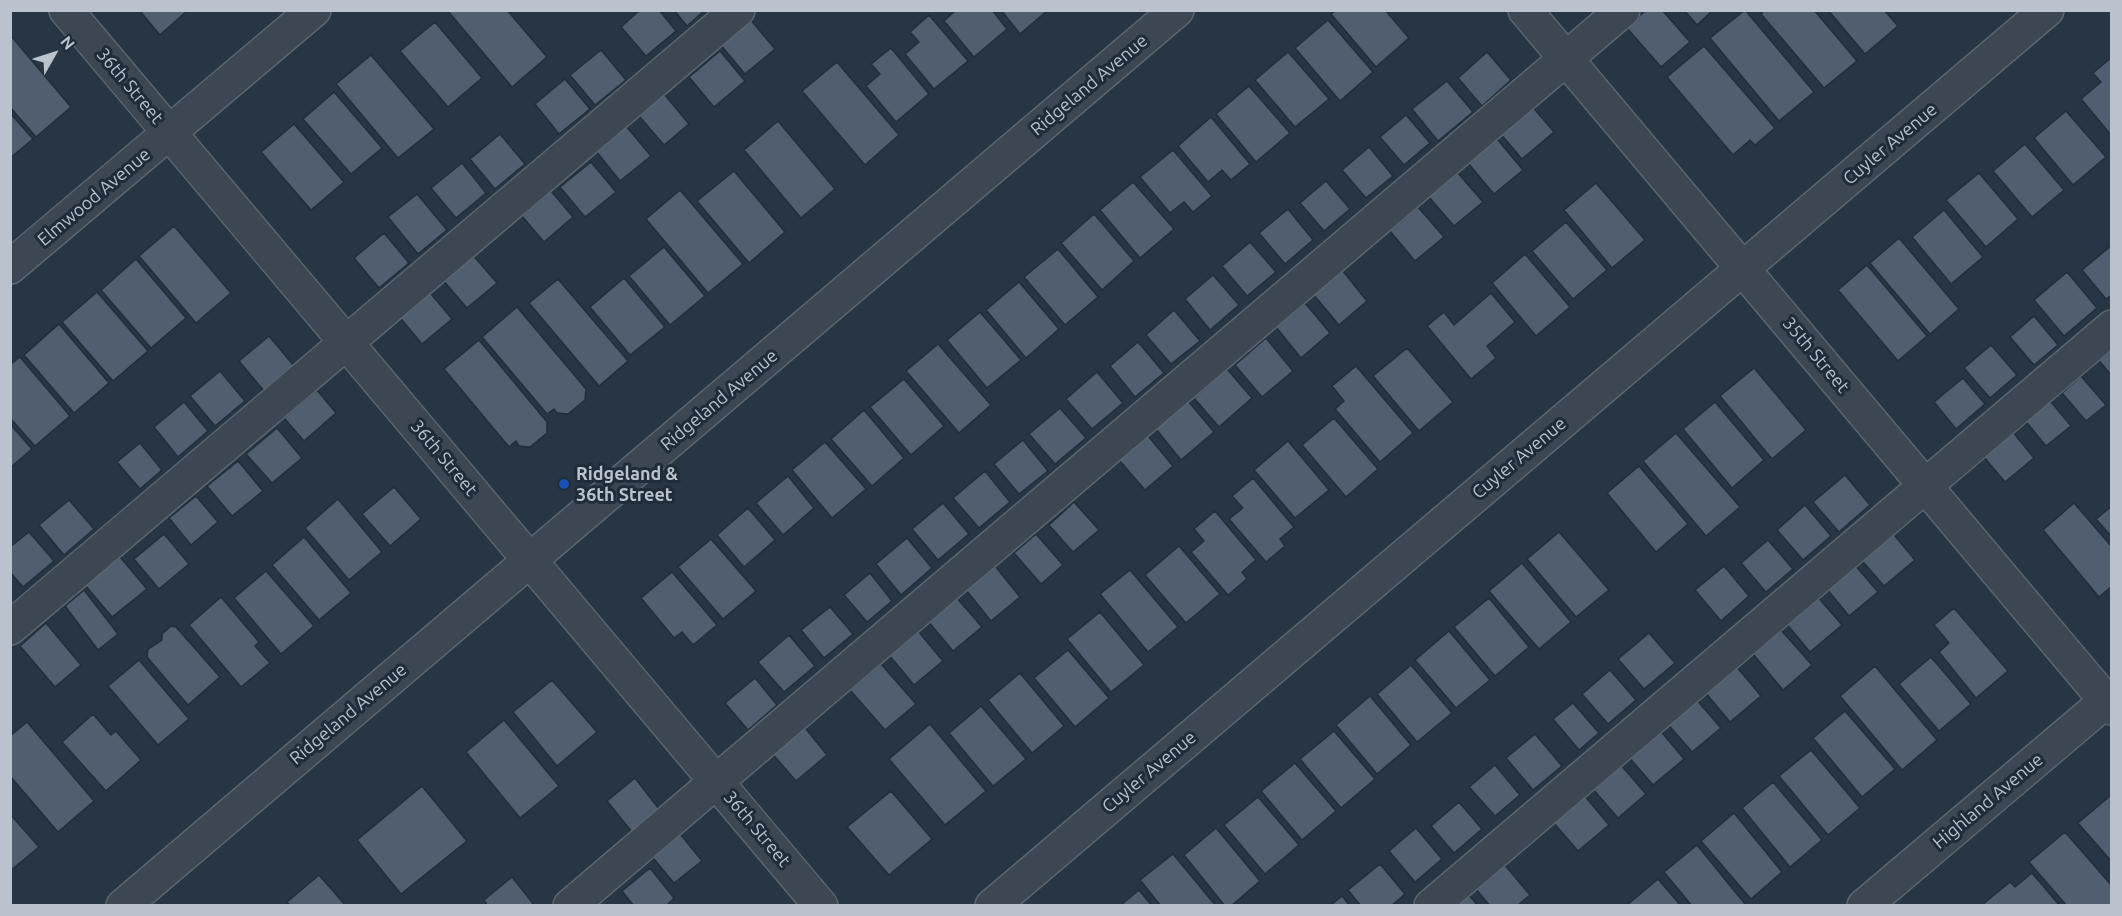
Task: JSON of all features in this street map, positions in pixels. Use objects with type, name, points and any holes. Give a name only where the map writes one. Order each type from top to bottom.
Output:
[{"type":"street","name":"36th Street","points":[[66,10],[821,906]]},
{"type":"street","name":"Elmwood Avenue","points":[[10,267],[314,10]]},
{"type":"street","points":[[10,627],[738,10]]},
{"type":"street","name":"Ridgeland Avenue","points":[[123,906],[1177,10]]},
{"type":"street","name":"35th Street","points":[[1525,10],[1924,486],[2110,701]]},
{"type":"street","points":[[570,906],[1623,10]]},
{"type":"street","name":"Cuyler Avenue","points":[[992,906],[2047,10]]},
{"type":"street","points":[[1431,906],[2112,327]]},
{"type":"street","name":"Highland Avenue","points":[[1864,906],[2110,701]]},
{"type":"building","points":[[139,10],[188,10],[160,35]]},
{"type":"building","points":[[447,10],[507,10],[547,57],[512,87]]},
{"type":"building","points":[[640,10],[659,10],[676,31],[646,56],[621,27]]},
{"type":"building","points":[[674,10],[705,10],[687,26]]},
{"type":"building","points":[[956,10],[992,10],[1007,29],[974,57],[944,21]]},
{"type":"building","points":[[1001,10],[1048,10],[1020,34]]},
{"type":"building","points":[[1336,10],[1385,10],[1409,38],[1376,67],[1331,14]]},
{"type":"building","points":[[1646,10],[1662,10],[1690,42],[1661,67],[1627,28]]},
{"type":"building","points":[[1684,10],[1713,10],[1697,25]]},
{"type":"building","points":[[1745,10],[1814,92],[1779,121],[1710,38]]},
{"type":"building","points":[[1764,10],[1814,10],[1857,61],[1824,88],[1761,14]]},
{"type":"building","points":[[1828,10],[1884,10],[1898,26],[1865,54]]},
{"type":"building","points":[[929,15],[968,61],[934,89],[905,54],[919,42],[910,32]]},
{"type":"building","points":[[750,19],[775,49],[745,74],[720,44]]},
{"type":"building","points":[[1328,20],[1373,72],[1340,101],[1295,48]]},
{"type":"building","points":[[435,22],[482,78],[448,107],[400,51]]},
{"type":"building","points":[[11,36],[71,107],[36,137],[10,107]]},
{"type":"building","points":[[1704,46],[1775,128],[1755,145],[1750,140],[1733,155],[1667,77]]},
{"type":"building","points":[[891,48],[929,94],[896,122],[866,86],[880,74],[871,64]]},
{"type":"building","points":[[601,50],[626,80],[595,105],[570,75]]},
{"type":"building","points":[[720,51],[745,81],[714,107],[689,77]]},
{"type":"building","points":[[1288,52],[1329,99],[1295,127],[1255,80]]},
{"type":"building","points":[[1487,52],[1511,80],[1482,106],[1458,78]]},
{"type":"building","points":[[371,55],[434,129],[398,158],[336,84]]},
{"type":"building","points":[[2112,57],[2111,135],[2081,99],[2101,82],[2093,73]]},
{"type":"building","points":[[837,62],[899,135],[865,165],[802,91]]},
{"type":"building","points":[[565,79],[590,109],[559,134],[535,104]]},
{"type":"building","points":[[1447,81],[1473,112],[1438,141],[1412,109]]},
{"type":"building","points":[[1249,86],[1290,133],[1256,162],[1216,114]]},
{"type":"building","points":[[334,92],[382,148],[351,174],[303,119]]},
{"type":"building","points":[[664,94],[689,124],[664,145],[639,116]]},
{"type":"building","points":[[1531,105],[1554,132],[1522,159],[1499,132]]},
{"type":"building","points":[[2066,111],[2106,157],[2073,185],[2034,138]]},
{"type":"building","points":[[10,113],[33,139],[10,158]]},
{"type":"building","points":[[1406,115],[1430,143],[1404,165],[1380,137]]},
{"type":"building","points":[[1211,117],[1250,164],[1231,180],[1222,170],[1208,182],[1178,146]]},
{"type":"building","points":[[778,121],[835,189],[801,218],[744,150]]},
{"type":"building","points":[[294,124],[344,182],[311,210],[261,152]]},
{"type":"building","points":[[626,126],[651,156],[620,181],[596,151]]},
{"type":"building","points":[[500,134],[525,164],[495,189],[470,159]]},
{"type":"building","points":[[1497,139],[1523,170],[1494,194],[1468,163]]},
{"type":"building","points":[[2025,144],[2064,190],[2032,217],[1993,171]]},
{"type":"building","points":[[1369,147],[1393,176],[1366,198],[1342,170]]},
{"type":"building","points":[[1173,150],[1212,196],[1193,212],[1184,202],[1170,213],[1140,177]]},
{"type":"building","points":[[591,162],[616,192],[585,217],[560,187]]},
{"type":"building","points":[[462,163],[486,193],[456,218],[431,188]]},
{"type":"building","points":[[734,171],[785,232],[749,263],[697,201]]},
{"type":"building","points":[[1457,172],[1483,202],[1454,226],[1428,196]]},
{"type":"building","points":[[1979,173],[2018,219],[1986,247],[1946,200]]},
{"type":"building","points":[[1326,181],[1350,209],[1324,231],[1300,203]]},
{"type":"building","points":[[1133,182],[1174,229],[1140,258],[1100,210]]},
{"type":"building","points":[[1596,183],[1645,240],[1612,268],[1564,210]]},
{"type":"building","points":[[680,190],[743,264],[708,293],[646,219]]},
{"type":"building","points":[[551,191],[573,217],[544,242],[522,216]]},
{"type":"building","points":[[417,194],[447,230],[418,254],[388,217]]},
{"type":"building","points":[[1418,207],[1444,237],[1415,261],[1390,231]]},
{"type":"building","points":[[1288,209],[1313,240],[1285,264],[1259,233]]},
{"type":"building","points":[[1944,210],[1983,257],[1951,284],[1912,237]]},
{"type":"building","points":[[1094,214],[1134,261],[1102,290],[1061,243]]},
{"type":"building","points":[[1566,222],[1607,270],[1573,299],[1532,251]]},
{"type":"building","points":[[174,226],[231,293],[196,323],[139,256]]},
{"type":"building","points":[[384,233],[409,263],[379,288],[354,258]]},
{"type":"building","points":[[1899,238],[1959,309],[1930,334],[1870,263]]},
{"type":"building","points":[[1250,242],[1276,272],[1247,296],[1222,266]]},
{"type":"building","points":[[2112,245],[2112,295],[2106,299],[2082,270]]},
{"type":"building","points":[[664,247],[705,296],[670,325],[629,276]]},
{"type":"building","points":[[1058,249],[1098,297],[1065,325],[1024,277]]},
{"type":"building","points":[[472,254],[497,283],[467,308],[442,279]]},
{"type":"building","points":[[1525,254],[1570,307],[1536,336],[1492,283]]},
{"type":"building","points":[[136,259],[186,318],[151,348],[101,290]]},
{"type":"building","points":[[1867,265],[1927,336],[1898,361],[1838,290]]},
{"type":"building","points":[[1342,270],[1367,301],[1339,325],[1313,294]]},
{"type":"building","points":[[2067,272],[2097,308],[2064,336],[2034,300]]},
{"type":"building","points":[[1213,275],[1239,305],[1210,330],[1185,299]]},
{"type":"building","points":[[624,278],[665,327],[630,355],[590,307]]},
{"type":"building","points":[[558,279],[628,361],[599,386],[529,303]]},
{"type":"building","points":[[1019,282],[1059,329],[1026,358],[986,310]]},
{"type":"building","points":[[427,289],[452,319],[422,344],[397,314]]},
{"type":"building","points":[[97,292],[148,351],[113,381],[62,322]]},
{"type":"building","points":[[1491,293],[1515,322],[1487,346],[1496,358],[1471,379],[1427,326],[1444,312],[1454,325]]},
{"type":"building","points":[[1305,303],[1330,333],[1301,358],[1276,327]]},
{"type":"building","points":[[517,307],[586,389],[585,400],[568,414],[557,413],[554,409],[547,414],[482,337]]},
{"type":"building","points":[[1174,310],[1200,341],[1171,364],[1146,335]]},
{"type":"building","points":[[980,312],[1021,360],[987,388],[947,340]]},
{"type":"building","points":[[2034,316],[2058,345],[2034,365],[2010,337]]},
{"type":"building","points":[[59,324],[109,383],[74,413],[24,355]]},
{"type":"building","points":[[269,336],[294,366],[264,391],[239,361]]},
{"type":"building","points":[[1266,338],[1293,371],[1262,397],[1235,365]]},
{"type":"building","points":[[479,340],[547,422],[547,433],[530,447],[519,446],[516,441],[509,447],[444,369]]},
{"type":"building","points":[[1138,342],[1164,373],[1135,397],[1110,366]]},
{"type":"building","points":[[938,344],[991,405],[959,433],[906,371]]},
{"type":"building","points":[[2112,344],[2112,376],[2096,357]]},
{"type":"building","points":[[1991,345],[2017,375],[1990,398],[1964,368]]},
{"type":"building","points":[[1407,348],[1453,402],[1419,431],[1373,376]]},
{"type":"building","points":[[20,357],[70,416],[35,446],[10,418],[10,365]]},
{"type":"building","points":[[1356,366],[1413,433],[1380,462],[1335,409],[1344,401],[1332,386]]},
{"type":"building","points":[[1754,368],[1806,430],[1772,459],[1720,396]]},
{"type":"building","points":[[1227,369],[1252,398],[1219,427],[1194,398]]},
{"type":"building","points":[[220,371],[245,401],[215,426],[190,396]]},
{"type":"building","points":[[1097,372],[1123,403],[1092,429],[1066,399]]},
{"type":"building","points":[[2081,376],[2106,405],[2086,421],[2062,393]]},
{"type":"building","points":[[1963,378],[1985,404],[1956,429],[1934,402]]},
{"type":"building","points":[[904,379],[944,426],[911,455],[870,407]]},
{"type":"building","points":[[317,390],[336,413],[304,441],[284,418]]},
{"type":"building","points":[[2047,397],[2071,426],[2046,446],[2023,418]]},
{"type":"building","points":[[1188,401],[1214,432],[1181,460],[1156,429]]},
{"type":"building","points":[[184,402],[208,431],[178,457],[154,427]]},
{"type":"building","points":[[1715,402],[1764,460],[1732,488],[1683,429]]},
{"type":"building","points":[[1060,408],[1086,438],[1055,464],[1029,434]]},
{"type":"building","points":[[864,410],[904,458],[872,486],[831,439]]},
{"type":"building","points":[[1334,418],[1378,469],[1346,497],[1302,445]]},
{"type":"building","points":[[10,424],[32,449],[10,468]]},
{"type":"building","points":[[277,428],[302,458],[272,483],[246,454]]},
{"type":"building","points":[[2012,431],[2034,458],[2005,482],[1983,456]]},
{"type":"building","points":[[1676,433],[1740,507],[1706,536],[1643,461]]},
{"type":"building","points":[[1148,436],[1173,466],[1145,490],[1119,460]]},
{"type":"building","points":[[1023,440],[1048,471],[1019,494],[994,464]]},
{"type":"building","points":[[1288,441],[1329,490],[1295,518],[1254,470]]},
{"type":"building","points":[[825,442],[866,489],[832,518],[792,470]]},
{"type":"building","points":[[140,443],[162,470],[140,489],[117,462]]},
{"type":"building","points":[[238,461],[263,491],[232,516],[207,486]]},
{"type":"building","points":[[1639,466],[1688,524],[1656,552],[1607,493]]},
{"type":"building","points":[[985,471],[1010,502],[979,528],[953,498]]},
{"type":"building","points":[[1845,475],[1870,505],[1839,532],[1813,502]]},
{"type":"building","points":[[788,476],[814,508],[783,535],[756,503]]},
{"type":"building","points":[[1253,478],[1294,527],[1280,539],[1285,546],[1266,562],[1229,519],[1243,508],[1232,496]]},
{"type":"building","points":[[394,487],[421,519],[390,546],[362,514]]},
{"type":"building","points":[[196,496],[218,522],[191,545],[169,518]]},
{"type":"building","points":[[338,499],[382,552],[349,580],[305,528]]},
{"type":"building","points":[[69,500],[94,529],[64,555],[39,525]]},
{"type":"building","points":[[1074,502],[1099,530],[1073,552],[1049,525]]},
{"type":"building","points":[[943,503],[969,534],[938,560],[912,529]]},
{"type":"building","points":[[2074,503],[2112,547],[2112,586],[2099,597],[2043,530]]},
{"type":"building","points":[[1805,505],[1831,536],[1803,560],[1777,530]]},
{"type":"building","points":[[2112,506],[2112,537],[2096,519]]},
{"type":"building","points":[[748,508],[775,540],[744,567],[717,535]]},
{"type":"building","points":[[1215,511],[1256,560],[1242,572],[1247,579],[1228,595],[1191,552],[1204,541],[1194,529]]},
{"type":"building","points":[[1890,530],[1915,560],[1884,586],[1858,556]]},
{"type":"building","points":[[29,532],[54,561],[23,587],[10,572],[10,547]]},
{"type":"building","points":[[1559,532],[1609,590],[1576,617],[1527,559]]},
{"type":"building","points":[[164,534],[189,564],[159,589],[134,559]]},
{"type":"building","points":[[1036,534],[1063,565],[1041,584],[1014,553]]},
{"type":"building","points":[[304,537],[351,593],[319,620],[272,565]]},
{"type":"building","points":[[907,538],[932,568],[901,595],[876,564]]},
{"type":"building","points":[[711,539],[756,591],[723,619],[678,567]]},
{"type":"building","points":[[1768,540],[1793,569],[1766,592],[1741,563]]},
{"type":"building","points":[[1179,546],[1220,594],[1186,623],[1145,575]]},
{"type":"building","points":[[120,557],[147,589],[112,617],[85,585]]},
{"type":"building","points":[[1522,563],[1571,622],[1539,649],[1489,591]]},
{"type":"building","points":[[1854,564],[1878,592],[1849,616],[1826,588]]},
{"type":"building","points":[[995,566],[1020,597],[991,621],[966,590]]},
{"type":"building","points":[[1724,566],[1749,596],[1721,621],[1695,590]]},
{"type":"building","points":[[1130,570],[1178,627],[1148,652],[1100,594]]},
{"type":"building","points":[[266,571],[314,626],[281,654],[234,598]]},
{"type":"building","points":[[672,572],[717,625],[693,645],[682,632],[674,638],[641,598]]},
{"type":"building","points":[[870,573],[892,601],[867,622],[844,595]]},
{"type":"building","points":[[84,590],[118,634],[98,650],[65,606]]},
{"type":"building","points":[[1816,595],[1842,625],[1810,652],[1785,622]]},
{"type":"building","points":[[221,597],[259,642],[255,646],[270,663],[241,687],[189,625]]},
{"type":"building","points":[[956,597],[982,627],[953,651],[927,620]]},
{"type":"building","points":[[1489,598],[1529,647],[1495,676],[1454,627]]},
{"type":"building","points":[[830,607],[853,634],[824,658],[801,630]]},
{"type":"building","points":[[1954,608],[2008,671],[1976,698],[1939,652],[1949,643],[1934,625]]},
{"type":"building","points":[[1100,612],[1144,665],[1111,692],[1067,639]]},
{"type":"building","points":[[46,623],[81,665],[55,687],[20,646]]},
{"type":"building","points":[[171,626],[176,627],[220,677],[188,705],[147,657],[148,649],[162,640],[162,634]]},
{"type":"building","points":[[1781,630],[1812,665],[1783,690],[1753,654]]},
{"type":"building","points":[[918,631],[943,661],[914,685],[889,655]]},
{"type":"building","points":[[1449,631],[1490,680],[1456,708],[1415,660]]},
{"type":"building","points":[[1649,633],[1675,663],[1644,689],[1618,659]]},
{"type":"building","points":[[789,635],[815,666],[784,692],[758,662]]},
{"type":"building","points":[[1068,650],[1109,698],[1075,727],[1034,678]]},
{"type":"building","points":[[1931,657],[1971,704],[1939,731],[1899,684]]},
{"type":"building","points":[[139,660],[189,719],[158,745],[108,686]]},
{"type":"building","points":[[881,664],[916,704],[885,730],[850,690]]},
{"type":"building","points":[[1411,665],[1452,713],[1417,742],[1377,694]]},
{"type":"building","points":[[1736,666],[1761,696],[1730,722],[1705,692]]},
{"type":"building","points":[[1875,666],[1937,740],[1902,770],[1840,696]]},
{"type":"building","points":[[1610,670],[1636,700],[1608,724],[1582,694]]},
{"type":"building","points":[[1020,673],[1064,726],[1032,753],[988,700]]},
{"type":"building","points":[[755,678],[777,705],[748,730],[725,703]]},
{"type":"building","points":[[552,680],[597,732],[557,766],[513,712]]},
{"type":"building","points":[[1370,696],[1411,745],[1377,774],[1336,725]]},
{"type":"building","points":[[1695,698],[1721,728],[1692,752],[1666,722]]},
{"type":"building","points":[[1573,703],[1599,733],[1579,750],[1553,719]]},
{"type":"building","points":[[981,706],[1026,759],[993,786],[949,733]]},
{"type":"building","points":[[1845,711],[1895,769],[1862,797],[1813,738]]},
{"type":"building","points":[[93,714],[111,735],[116,731],[141,760],[106,791],[62,742]]},
{"type":"building","points":[[504,720],[559,786],[520,818],[466,752]]},
{"type":"building","points":[[27,722],[94,801],[58,832],[10,776],[10,736]]},
{"type":"building","points":[[802,724],[827,755],[796,781],[770,751]]},
{"type":"building","points":[[930,724],[986,791],[945,825],[889,759]]},
{"type":"building","points":[[1659,729],[1684,759],[1653,785],[1627,755]]},
{"type":"building","points":[[1334,731],[1375,779],[1341,808],[1300,759]]},
{"type":"building","points":[[1535,734],[1562,766],[1533,790],[1506,758]]},
{"type":"building","points":[[1811,750],[1860,808],[1828,835],[1779,776]]},
{"type":"building","points":[[1295,763],[1336,811],[1302,840],[1261,791]]},
{"type":"building","points":[[1620,764],[1646,794],[1618,818],[1592,788]]},
{"type":"building","points":[[1495,765],[1520,795],[1495,816],[1469,787]]},
{"type":"building","points":[[635,778],[659,809],[632,832],[607,801]]},
{"type":"building","points":[[1773,782],[1822,840],[1790,867],[1742,808]]},
{"type":"building","points":[[422,786],[467,841],[401,894],[357,840]]},
{"type":"building","points":[[891,791],[932,839],[889,875],[847,827]]},
{"type":"building","points":[[1584,795],[1609,825],[1578,851],[1553,822]]},
{"type":"building","points":[[2110,796],[2112,799],[2112,862],[2078,823]]},
{"type":"building","points":[[1258,797],[1299,845],[1265,874],[1224,825]]},
{"type":"building","points":[[1459,802],[1482,829],[1454,853],[1431,826]]},
{"type":"building","points":[[1734,813],[1782,872],[1751,899],[1701,841]]},
{"type":"building","points":[[10,814],[39,847],[10,871]]},
{"type":"building","points":[[1216,828],[1260,881],[1231,906],[1225,906],[1184,855]]},
{"type":"building","points":[[1416,828],[1442,859],[1415,882],[1389,851]]},
{"type":"building","points":[[677,830],[702,861],[674,883],[649,853]]},
{"type":"building","points":[[2065,832],[2112,886],[2112,906],[2067,906],[2029,862]]},
{"type":"building","points":[[1697,845],[1745,904],[1743,906],[1692,906],[1664,872]]},
{"type":"building","points":[[1173,854],[1216,906],[1161,906],[1140,880]]},
{"type":"building","points":[[1380,864],[1405,894],[1391,906],[1361,906],[1348,890]]},
{"type":"building","points":[[1504,864],[1530,895],[1517,906],[1490,906],[1476,889]]},
{"type":"building","points":[[650,868],[674,898],[666,906],[634,906],[622,891]]},
{"type":"building","points":[[2032,873],[2060,906],[1982,905],[2010,882],[2015,887]]},
{"type":"building","points":[[319,875],[346,906],[290,906],[287,902]]},
{"type":"building","points":[[512,877],[535,906],[488,906],[484,900]]},
{"type":"building","points":[[1658,879],[1681,906],[1626,906]]},
{"type":"building","points":[[1139,890],[1152,906],[1112,906],[1121,905]]},
{"type":"building","points":[[1469,895],[1478,906],[1457,906]]},
{"type":"building","points":[[1342,896],[1350,906],[1330,906]]},
{"type":"place","name":"Ridgeland & 36th Street","points":[[564,484]]}]
